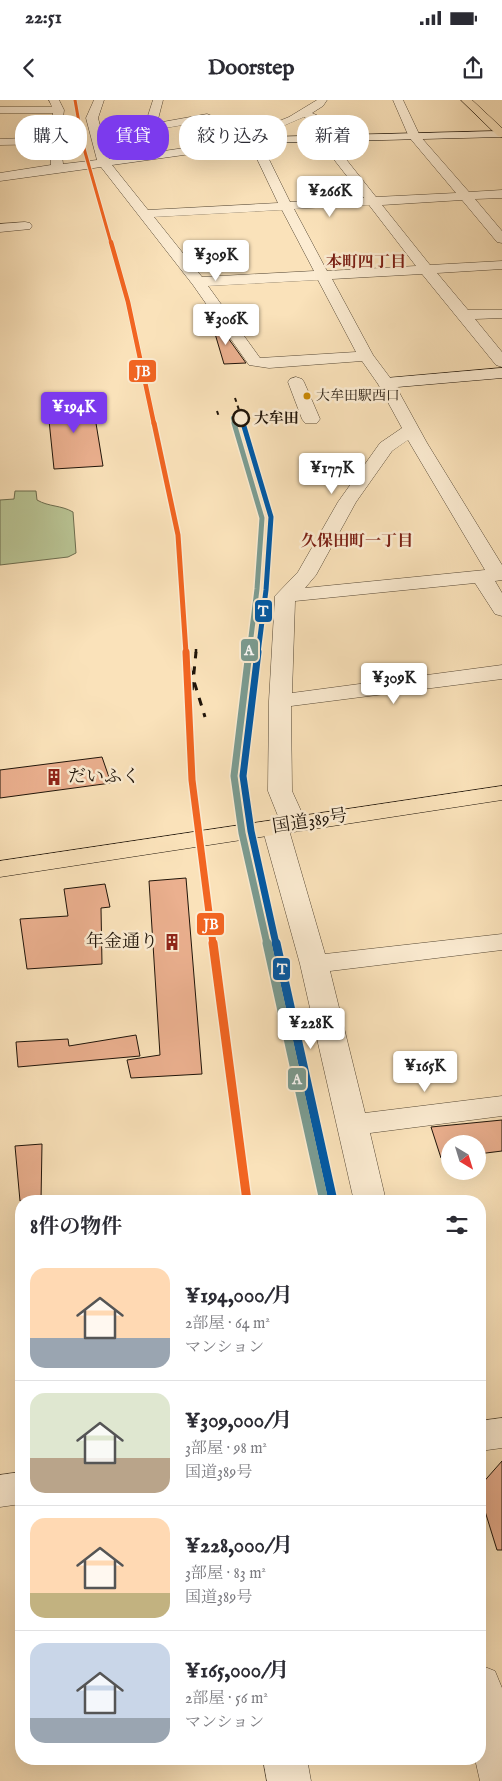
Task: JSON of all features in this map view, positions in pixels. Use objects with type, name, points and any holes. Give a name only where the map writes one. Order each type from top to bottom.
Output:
[{"type":"highway","points":[[466,100],[502,134]]},
{"type":"highway","points":[[481,100],[502,120]]},
{"type":"highway","name":"国道389号","points":[[0,869],[502,793]]},
{"type":"street","points":[[99,100],[92,118],[104,163],[198,282],[255,362],[270,363],[366,356]]},
{"type":"street","points":[[154,115],[158,100]]},
{"type":"street","points":[[287,124],[306,114],[322,100]]},
{"type":"street","points":[[398,100],[415,137],[502,239]]},
{"type":"street","points":[[0,110],[56,105]]},
{"type":"street","points":[[369,139],[502,134]]},
{"type":"street","points":[[0,142],[15,141]]},
{"type":"street","points":[[0,177],[179,152]]},
{"type":"street","points":[[56,160],[57,168]]},
{"type":"street","points":[[263,160],[366,356],[389,389],[493,575],[502,610]]},
{"type":"street","points":[[340,160],[502,362]]},
{"type":"street","points":[[144,214],[502,194]]},
{"type":"street","points":[[0,241],[5,228],[25,226]]},
{"type":"street","points":[[198,282],[502,265]]},
{"type":"street","points":[[463,315],[502,314]]},
{"type":"street","points":[[389,389],[502,373]]},
{"type":"street","points":[[296,382],[311,419]]},
{"type":"street","points":[[389,389],[502,385]]},
{"type":"street","points":[[369,1195],[314,964],[284,826],[280,791],[280,701],[285,596],[306,575],[347,502],[386,447],[412,430]]},
{"type":"street","points":[[285,596],[493,575]]},
{"type":"street","points":[[280,701],[502,672]]},
{"type":"street","points":[[314,964],[502,942]]},
{"type":"street","points":[[353,1125],[502,1106]]},
{"type":"street","points":[[486,1435],[502,1433]]},
{"type":"street","points":[[0,1491],[15,1489]]},
{"type":"street","points":[[486,1711],[502,1781]]},
{"type":"street","points":[[286,1765],[289,1781]]},
{"type":"green space","points":[[15,491],[36,491],[37,500],[73,512],[76,553],[68,557],[0,565],[0,500],[14,499]]},
{"type":"building","points":[[208,310],[246,363],[224,364]]},
{"type":"building","points":[[92,399],[103,466],[54,469],[47,401]]},
{"type":"building","name":"だいふく","points":[[102,757],[111,783],[0,798],[0,770]]},
{"type":"building","name":"年金通り","points":[[186,878],[202,1074],[131,1078],[127,1060],[160,1055],[149,881]]},
{"type":"building","points":[[105,884],[110,907],[101,908],[102,964],[27,969],[20,919],[68,916],[64,889]]},
{"type":"building","points":[[136,1035],[140,1056],[18,1067],[16,1042],[68,1039],[69,1046]]},
{"type":"building","points":[[502,1120],[502,1151],[486,1153],[486,1135],[441,1135],[441,1158],[431,1127]]},
{"type":"building","points":[[42,1144],[41,1195],[19,1195],[15,1146]]},
{"type":"building","points":[[502,1461],[502,1550],[497,1550],[486,1514],[486,1479]]},
{"type":"railway","points":[[235,398],[241,416]]},
{"type":"railway","points":[[217,411],[219,417]]},
{"type":"railway","points":[[185,652],[193,679]]},
{"type":"railway","points":[[193,679],[196,652]]},
{"type":"railway","points":[[189,722],[193,679]]},
{"type":"railway","points":[[193,679],[205,717]]},
{"type":"transit line","name":"JB","points":[[75,100],[83,145],[128,302],[178,535],[183,596],[192,780],[246,1195]]},
{"type":"transit line","name":"T","points":[[241,416],[271,517],[266,590],[243,776],[251,831],[332,1195]]},
{"type":"transit line","name":"A","points":[[233,418],[262,518],[257,589],[234,776],[242,833],[323,1195]]},
{"type":"place","name":"大牟田駅西口","points":[[307,396]]},
{"type":"place","name":"大牟田","points":[[241,418]]},
{"type":"place","name":"だいふく","points":[[54,777]]},
{"type":"place","name":"年金通り","points":[[172,942]]},
{"type":"district","name":"本町四丁目","points":[[366,263]]},
{"type":"district","name":"久保田町一丁目","points":[[357,542]]}]
